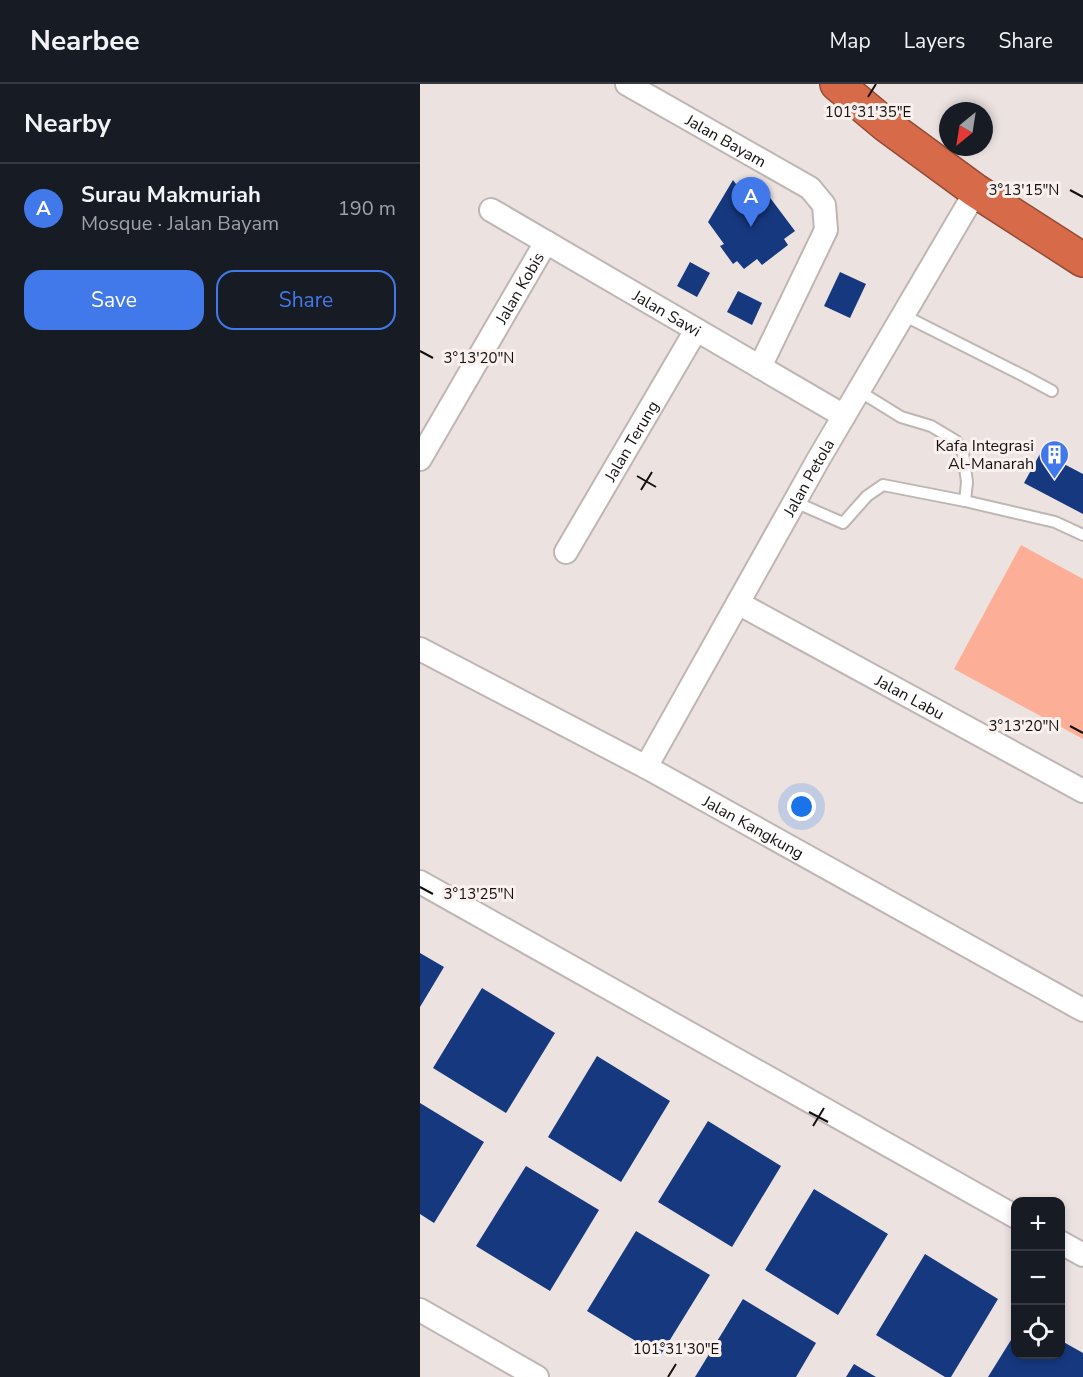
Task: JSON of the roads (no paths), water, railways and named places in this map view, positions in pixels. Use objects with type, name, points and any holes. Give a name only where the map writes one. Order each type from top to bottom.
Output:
[{"type":"highway","points":[[837,84],[886,125],[976,191],[1083,260]]},
{"type":"street","name":"Jalan Bayam","points":[[627,84],[810,188],[824,205],[826,230],[760,367]]},
{"type":"street","name":"Jalan Petola","points":[[646,767],[844,416],[976,191]]},
{"type":"street","name":"Jalan Sawi","points":[[491,210],[844,416]]},
{"type":"street","name":"Jalan Kobis","points":[[420,459],[546,242]]},
{"type":"street","name":"Jalan Terung","points":[[566,552],[696,330]]},
{"type":"street","name":"Jalan Labu","points":[[738,603],[1083,791]]},
{"type":"street","name":"Jalan Kangkung","points":[[420,649],[646,767],[1083,1010]]},
{"type":"street","points":[[420,882],[1011,1214]]},
{"type":"street","points":[[1065,1245],[1083,1255]]},
{"type":"street","points":[[420,1310],[537,1377]]},
{"type":"lane","points":[[903,315],[1052,391]]},
{"type":"lane","points":[[859,392],[901,417],[931,426],[956,441],[963,453],[967,482],[966,501]]},
{"type":"lane","points":[[795,502],[843,523],[867,496],[883,485],[966,501],[1055,522],[1083,535]]},
{"type":"place","name":"Surau Makmuriah","points":[[751,227]]},
{"type":"place","name":"Kafa Integrasi Al-Manarah","points":[[1055,480]]}]
